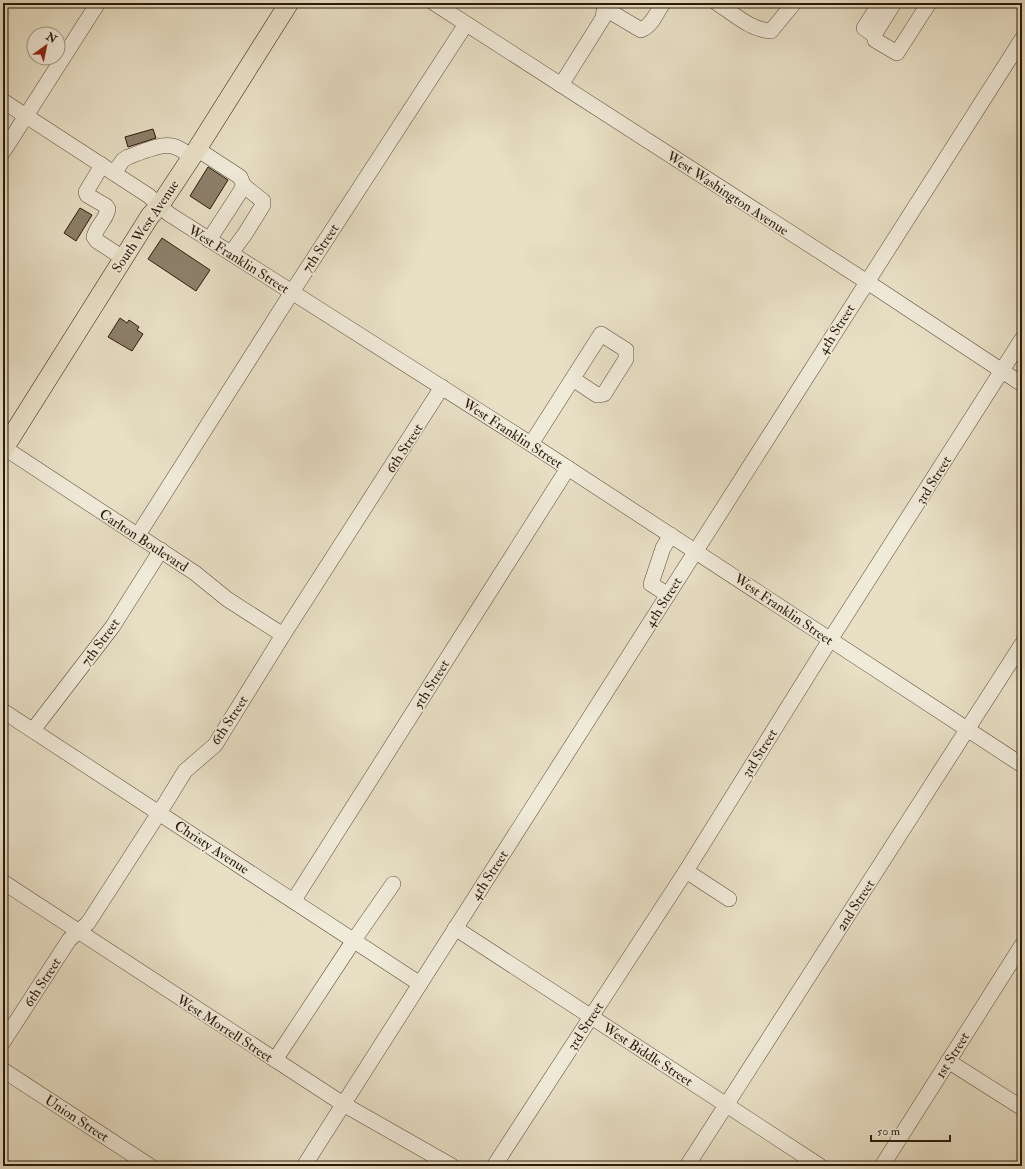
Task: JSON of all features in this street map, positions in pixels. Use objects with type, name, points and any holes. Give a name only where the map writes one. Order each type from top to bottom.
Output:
[{"type":"main road","name":"South West Avenue","points":[[3,448],[123,258],[194,153],[289,3]]},
{"type":"street","points":[[3,152],[98,3]]},
{"type":"street","name":"West Washington Avenue","points":[[434,3],[1022,384]]},
{"type":"street","points":[[561,85],[603,18],[604,11],[609,11],[641,30],[650,23],[663,3]]},
{"type":"street","points":[[717,3],[753,26],[772,31],[790,4]]},
{"type":"street","points":[[880,3],[864,28],[874,35],[875,40],[897,53],[929,3]]},
{"type":"street","points":[[874,35],[894,3]]},
{"type":"street","name":"7th Street","points":[[138,535],[292,292],[466,24]]},
{"type":"street","name":"4th Street","points":[[304,1166],[1022,39]]},
{"type":"street","name":"West Franklin Street","points":[[3,101],[108,169],[160,205],[169,214],[531,444],[1022,765]]},
{"type":"street","points":[[123,258],[97,241],[94,237],[108,209],[106,206],[87,195],[86,192],[108,169],[128,156],[166,145],[194,153],[240,177],[244,186],[263,201],[263,205],[245,234],[231,252]]},
{"type":"street","points":[[209,240],[244,186]]},
{"type":"street","name":"3rd Street","points":[[494,1166],[686,871],[830,640],[1022,339]]},
{"type":"street","points":[[531,444],[573,379]]},
{"type":"street","name":"6th Street","points":[[3,1042],[69,940],[88,923],[185,771],[215,745],[283,635],[442,387]]},
{"type":"street","name":"Carlton Boulevard","points":[[3,448],[161,550],[195,573],[227,599],[283,635]]},
{"type":"street","name":"5th Street","points":[[294,900],[568,468]]},
{"type":"street","points":[[668,595],[650,584],[663,548],[671,535]]},
{"type":"street","name":"7th Street","points":[[33,730],[113,626],[161,550]]},
{"type":"street","name":"2nd Street","points":[[687,1166],[1022,644]]},
{"type":"street","name":"Christy Avenue","points":[[3,711],[294,900],[420,984]]},
{"type":"street","points":[[686,871],[729,899]]},
{"type":"street","name":"West Morrell Street","points":[[3,882],[274,1060],[344,1104],[452,1166]]},
{"type":"street","points":[[274,1060],[393,884]]},
{"type":"street","name":"West Biddle Street","points":[[455,928],[820,1166]]},
{"type":"street","name":"1st Street","points":[[882,1166],[1022,945]]},
{"type":"street","points":[[948,1061],[1022,1108]]},
{"type":"street","name":"Union Street","points":[[3,1070],[150,1166]]},
{"type":"building","points":[[153,129],[156,138],[128,147],[125,137]]},
{"type":"building","points":[[208,167],[228,180],[210,209],[190,196]]},
{"type":"building","points":[[80,208],[92,215],[76,241],[64,233]]},
{"type":"building","points":[[162,238],[210,270],[196,291],[148,259]]},
{"type":"building","points":[[120,318],[127,323],[129,320],[139,327],[137,330],[143,334],[132,351],[108,337]]}]
